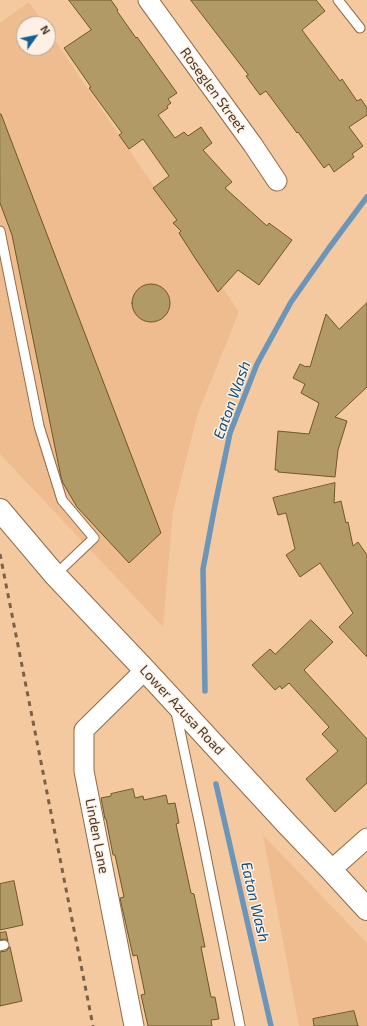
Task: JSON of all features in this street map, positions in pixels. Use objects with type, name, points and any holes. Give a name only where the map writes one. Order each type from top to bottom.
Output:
[{"type":"main road","name":"Lower Azusa Road","points":[[0,510],[54,575],[145,670],[367,909]]},
{"type":"street","name":"Roseglen Street","points":[[148,0],[253,145],[276,181]]},
{"type":"street","name":"Linden Lane","points":[[134,1026],[84,771],[84,730],[145,670]]},
{"type":"street","points":[[331,870],[367,838]]},
{"type":"lane","points":[[338,0],[360,28]]},
{"type":"lane","points":[[0,230],[38,426],[62,500],[94,538],[54,575]]},
{"type":"lane","points":[[179,708],[200,826],[240,1026]]},
{"type":"shaded area","points":[[29,2],[39,16],[16,16],[16,56],[56,56],[56,42],[239,312],[198,413],[173,511],[163,627],[0,454],[0,23]]},
{"type":"shaded area","points":[[263,835],[367,943],[367,1026],[299,1026]]},
{"type":"building","points":[[69,0],[111,0],[136,38],[137,37],[177,93],[168,99],[171,103],[167,106],[168,108],[158,115],[175,138],[184,132],[188,136],[201,127],[212,143],[203,150],[232,182],[225,188],[267,226],[269,223],[292,240],[259,285],[238,270],[218,292],[195,258],[179,233],[181,231],[173,223],[177,220],[153,188],[169,176],[143,139],[129,149],[119,135],[122,133],[89,88],[91,87],[64,48],[91,30]]},
{"type":"building","points":[[191,0],[316,0],[325,11],[302,30],[340,81],[342,79],[357,101],[361,99],[367,108],[367,115],[349,127],[363,146],[352,154],[354,157],[334,172],[329,164],[324,168],[266,91],[260,95],[246,76],[248,75]]},
{"type":"building","points":[[0,114],[161,533],[129,563],[77,507],[61,477],[12,235],[0,203]]},
{"type":"building","points":[[151,284],[164,290],[170,303],[164,316],[151,322],[138,316],[132,303],[138,290]]},
{"type":"building","points":[[367,303],[367,387],[335,417],[347,421],[338,450],[335,477],[278,472],[278,470],[275,470],[278,431],[309,434],[319,403],[301,393],[305,384],[293,378],[300,364],[310,367],[326,314],[339,329]]},
{"type":"building","points":[[335,483],[334,503],[341,501],[346,523],[348,522],[353,546],[358,542],[367,555],[367,657],[339,627],[353,613],[320,563],[300,577],[286,555],[295,549],[286,513],[278,515],[273,498]]},
{"type":"building","points":[[311,620],[333,642],[304,670],[367,739],[367,783],[335,812],[306,779],[338,751],[322,734],[329,727],[289,683],[282,689],[280,686],[275,690],[252,665],[270,649],[275,654]]},
{"type":"building","points":[[133,789],[135,798],[143,796],[144,800],[166,795],[168,804],[175,803],[179,823],[176,824],[191,893],[194,894],[205,947],[201,947],[211,997],[215,997],[219,1019],[211,1020],[212,1026],[148,1026],[141,995],[145,994],[137,955],[133,956],[120,898],[124,897],[115,855],[113,855],[101,798]]},
{"type":"building","points":[[14,881],[23,925],[0,930],[0,884]]},
{"type":"building","points":[[6,932],[8,941],[5,939],[0,940],[0,933]]},
{"type":"building","points":[[10,947],[22,1001],[0,1006],[0,952],[6,951]]},
{"type":"building","points":[[354,1011],[358,1026],[314,1026],[313,1019]]},
{"type":"waterway","name":"Eaton Wash","points":[[205,691],[203,569],[230,433],[257,364],[291,302],[367,197]]},
{"type":"waterway","name":"Eaton Wash","points":[[216,784],[271,1026]]},
{"type":"railway","points":[[0,554],[93,1026]]}]
